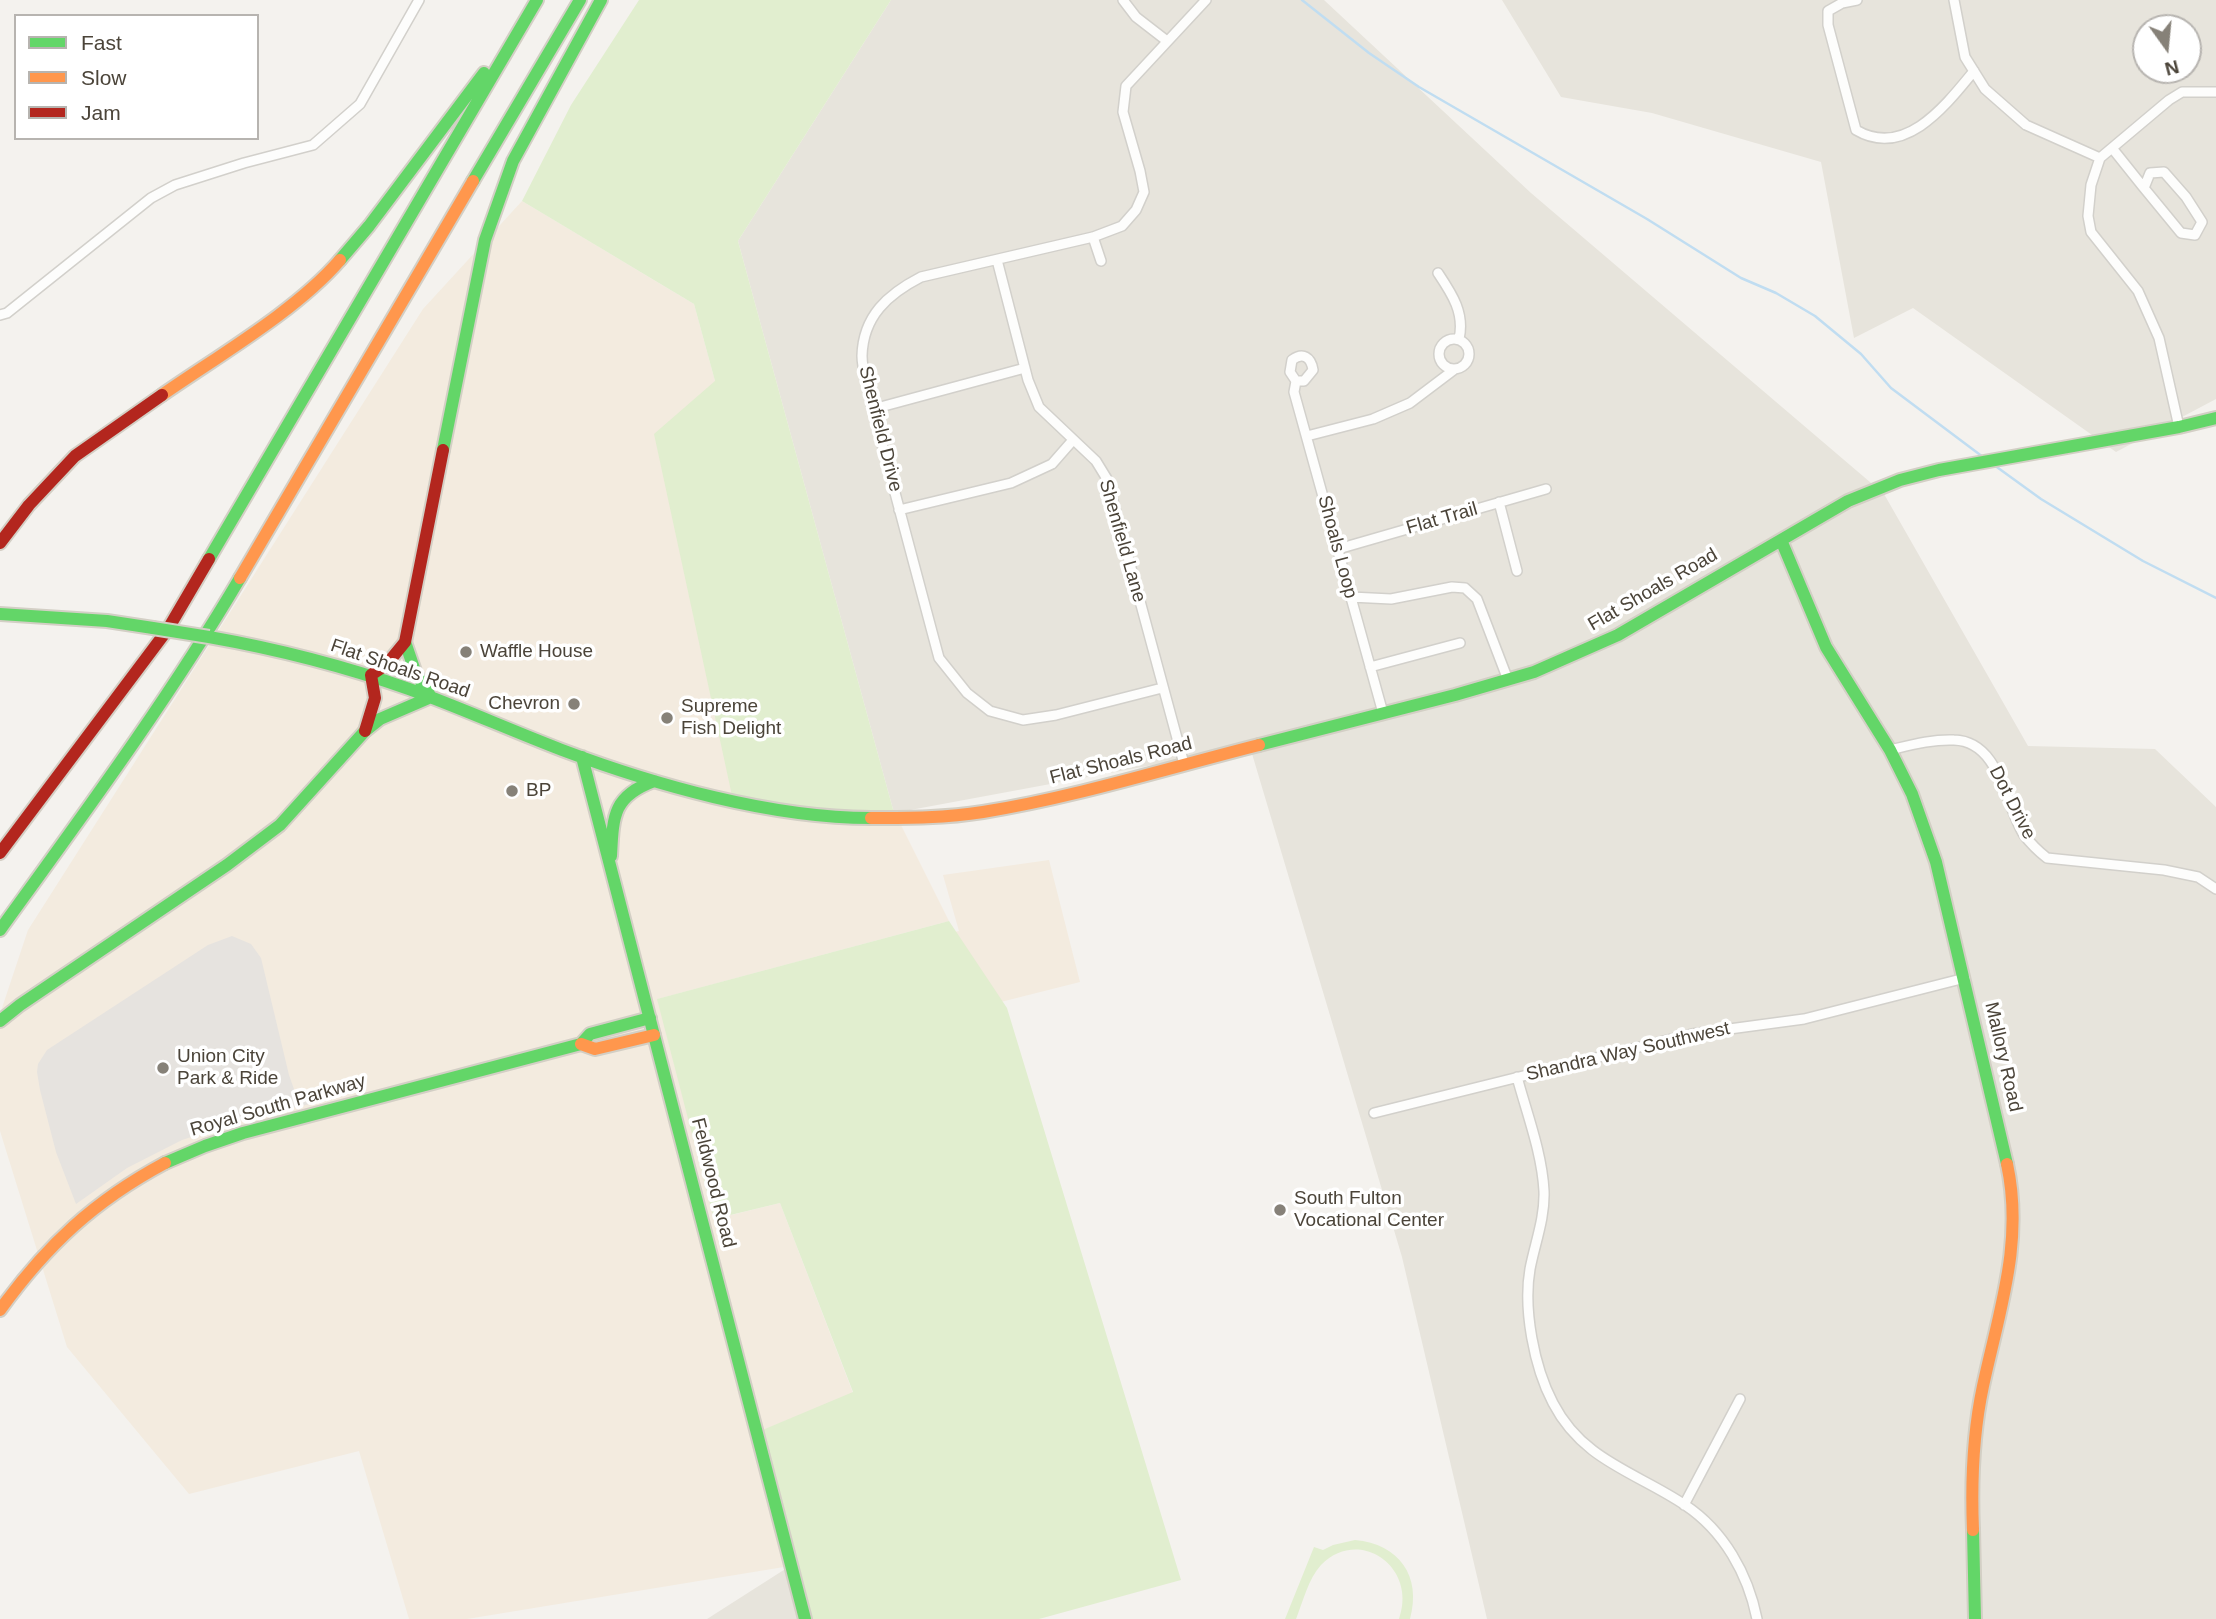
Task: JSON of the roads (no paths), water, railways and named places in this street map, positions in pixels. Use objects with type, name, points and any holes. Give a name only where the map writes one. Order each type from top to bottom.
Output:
[{"type":"main road","points":[[0,853],[168,629],[537,0]]},
{"type":"main road","points":[[0,930],[97,796],[206,636],[580,0]]},
{"type":"main road","points":[[365,731],[377,702],[371,676],[387,663],[405,642],[485,240],[513,161],[601,0]]},
{"type":"main road","points":[[0,543],[29,505],[75,456],[285,309],[330,271],[369,226],[530,12]]},
{"type":"main road","name":"Flat Shoals Road","points":[[0,614],[107,621],[245,642],[371,676],[582,757],[707,796],[788,812],[881,819],[944,816],[1029,804],[1508,680],[1575,656],[1618,635],[1848,501],[1900,480],[1939,470],[2216,418]]},
{"type":"main road","name":"Mallory Road","points":[[1781,540],[1826,647],[1890,750],[1912,794],[1936,862],[2008,1169],[2014,1222],[2009,1279],[1983,1388],[1974,1448],[1972,1504],[1975,1619]]},
{"type":"main road","points":[[0,1021],[280,825],[365,731],[380,719],[431,697],[416,674],[405,642]]},
{"type":"main road","name":"Feldwood Road","points":[[582,757],[806,1619]]},
{"type":"main road","points":[[610,867],[613,819],[623,796],[637,786],[656,780]]},
{"type":"main road","name":"Royal South Parkway","points":[[0,1310],[21,1279],[58,1237],[89,1209],[128,1181],[165,1161],[243,1133],[581,1044],[590,1034],[650,1018]]},
{"type":"main road","name":"Royal South Parkway","points":[[581,1044],[595,1049],[654,1035]]},
{"type":"street","points":[[0,315],[7,313],[52,279],[151,198],[175,185],[313,145],[359,104],[419,0]]},
{"type":"street","points":[[1123,0],[1136,16],[1167,41]]},
{"type":"street","name":"Shenfield Drive","points":[[1162,688],[1056,715],[1023,720],[990,711],[967,693],[939,658],[873,409],[862,357],[868,326],[885,300],[921,277],[1093,237],[1122,226],[1136,210],[1144,192],[1123,112],[1126,86],[1206,0]]},
{"type":"street","points":[[1857,0],[1842,3],[1828,11],[1828,25],[1857,130],[1869,138],[1886,140],[1901,137],[1940,112],[1974,71]]},
{"type":"street","points":[[1954,0],[1965,57],[1985,89],[2026,125],[2100,158]]},
{"type":"street","points":[[2179,427],[2159,338],[2138,291],[2091,232],[2088,216],[2091,185],[2100,158],[2169,100],[2182,92],[2216,92]]},
{"type":"street","points":[[2112,148],[2144,188],[2181,233],[2195,235],[2202,222],[2186,197],[2164,172],[2150,173],[2144,188]]},
{"type":"street","points":[[1093,237],[1101,261]]},
{"type":"street","name":"Shenfield Lane","points":[[997,260],[1025,369],[1039,407],[1096,461],[1107,479],[1184,764]]},
{"type":"street","points":[[1438,272],[1453,294],[1461,318],[1459,339]]},
{"type":"street","points":[[1307,436],[1373,419],[1410,403],[1455,369],[1465,365],[1470,356],[1467,346],[1459,339],[1446,341],[1439,353],[1441,363],[1455,369]]},
{"type":"street","points":[[873,409],[1025,369]]},
{"type":"street","name":"Shoals Loop","points":[[1296,381],[1294,392],[1383,713]]},
{"type":"street","points":[[899,510],[1011,483],[1052,464],[1073,440]]},
{"type":"street","name":"Flat Trail","points":[[1338,549],[1546,489]]},
{"type":"street","points":[[1499,502],[1517,571]]},
{"type":"street","points":[[1351,597],[1391,599],[1452,587],[1465,588],[1477,600],[1508,680]]},
{"type":"street","points":[[1370,667],[1460,643]]},
{"type":"street","name":"Dot Drive","points":[[1890,750],[1925,742],[1956,739],[1971,744],[1993,763],[2024,835],[2036,850],[2047,858],[2164,870],[2198,877],[2216,889]]},
{"type":"street","name":"Shandra Way Southwest","points":[[1374,1113],[1692,1034],[1804,1019],[1965,978]]},
{"type":"street","points":[[1517,1077],[1544,1189],[1543,1214],[1530,1270],[1528,1295],[1537,1358],[1545,1387],[1564,1422],[1591,1451],[1614,1467],[1684,1505],[1720,1537],[1746,1580],[1757,1619]]},
{"type":"street","points":[[1684,1505],[1740,1399]]},
{"type":"waterway","points":[[1302,0],[1369,53],[1419,87],[1647,219],[1741,278],[1776,293],[1815,316],[1861,354],[1891,388],[1983,457]]},
{"type":"waterway","points":[[1994,465],[2041,499],[2143,561],[2216,598]]},
{"type":"place","name":"Waffle House","points":[[466,652]]},
{"type":"place","name":"Chevron","points":[[574,704]]},
{"type":"place","name":"Supreme Fish Delight","points":[[667,718]]},
{"type":"place","name":"BP","points":[[512,791]]},
{"type":"place","name":"Union City Park & Ride","points":[[163,1068]]},
{"type":"place","name":"South Fulton Vocational Center","points":[[1280,1210]]}]
